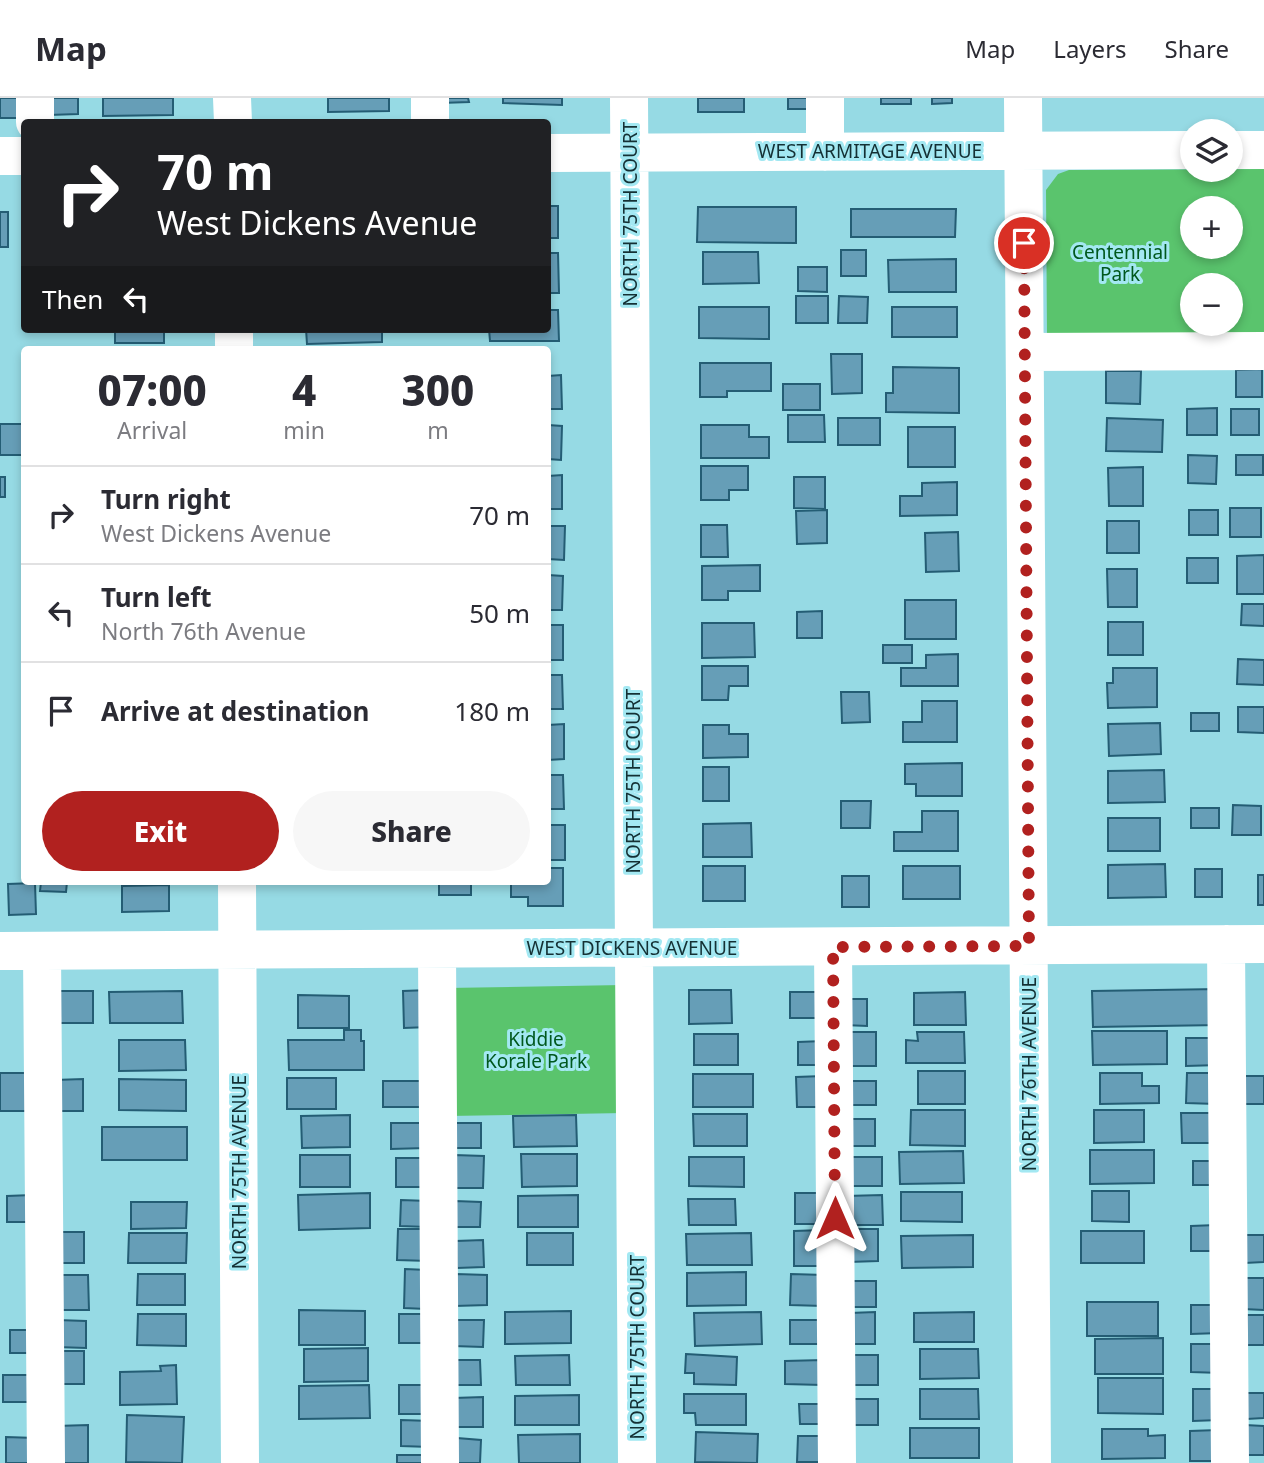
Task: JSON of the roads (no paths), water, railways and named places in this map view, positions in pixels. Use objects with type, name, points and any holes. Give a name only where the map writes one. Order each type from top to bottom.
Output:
[{"type":"street","points":[[35,98],[35,119]]},
{"type":"street","points":[[232,98],[233,119]]},
{"type":"street","points":[[430,98],[430,119]]},
{"type":"street","name":"NORTH 75TH COURT","points":[[629,98],[637,1463]]},
{"type":"street","points":[[825,98],[825,152]]},
{"type":"street","name":"NORTH 76TH AVENUE","points":[[1023,98],[1032,1463]]},
{"type":"street","points":[[1243,150],[1264,149]]},
{"type":"street","name":"WEST ARMITAGE AVENUE","points":[[551,153],[1180,150]]},
{"type":"street","points":[[0,156],[21,156]]},
{"type":"street","points":[[1025,352],[1264,351]]},
{"type":"street","name":"NORTH 75TH AVENUE","points":[[237,885],[240,1463]]},
{"type":"street","points":[[1226,944],[1230,1463]]},
{"type":"street","name":"WEST DICKENS AVENUE","points":[[0,951],[1264,944]]},
{"type":"street","points":[[833,947],[837,1463]]},
{"type":"street","points":[[437,949],[440,1463]]},
{"type":"street","points":[[42,951],[46,1463]]},
{"type":"park label","name":"Centennial Park","points":[[1120,263]]},
{"type":"park label","name":"Kiddie Korale Park","points":[[536,1050]]}]
